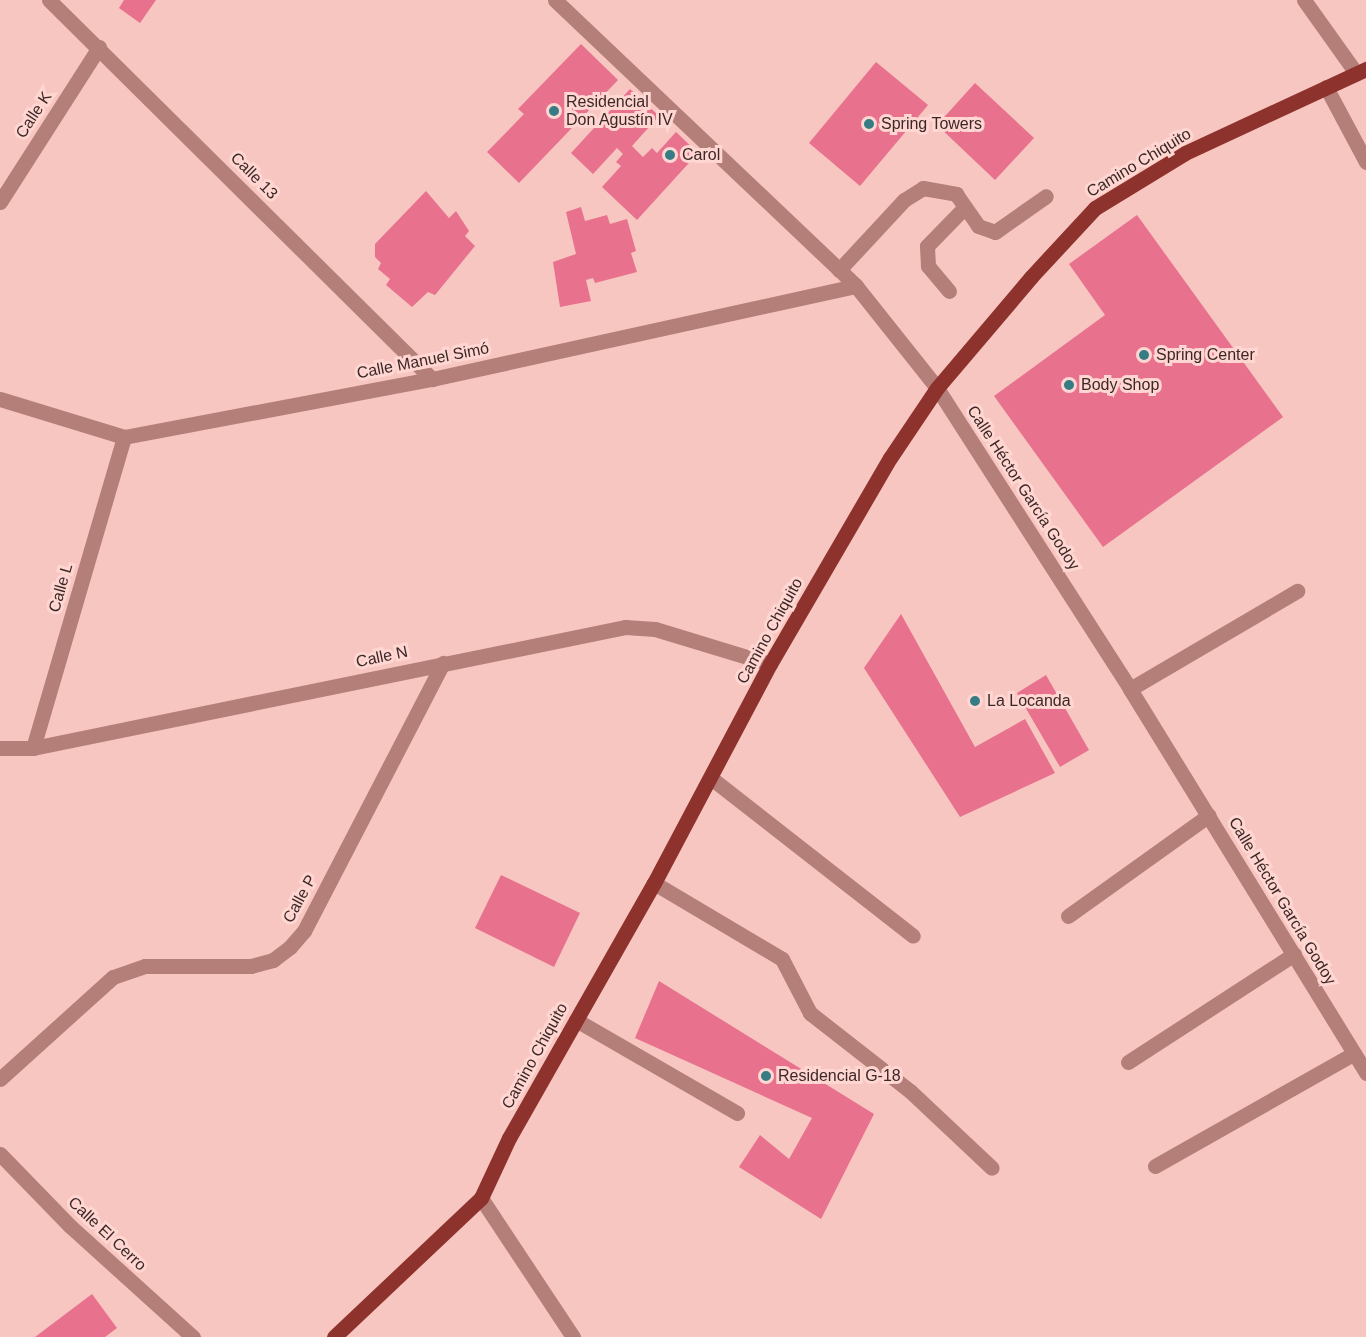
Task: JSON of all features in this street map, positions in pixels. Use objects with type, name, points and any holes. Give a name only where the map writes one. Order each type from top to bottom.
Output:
[{"type":"main road","name":"Camino Chiquito","points":[[334,1337],[434,1246],[481,1198],[576,1020],[711,778],[770,664],[890,458],[937,388],[1030,277],[1095,208],[1185,153],[1361,71]]},
{"type":"street","name":"Calle 13","points":[[49,0],[432,379]]},
{"type":"street","name":"Calle Héctor García Godoy","points":[[555,0],[856,286],[937,388],[1130,688],[1366,1073]]},
{"type":"street","points":[[1304,0],[1361,71]]},
{"type":"street","name":"Calle K","points":[[0,202],[99,47]]},
{"type":"street","points":[[1326,87],[1366,162]]},
{"type":"street","points":[[839,270],[904,200],[923,188],[956,194],[978,226],[995,232],[1046,196]]},
{"type":"street","points":[[949,291],[928,266],[927,246],[965,207]]},
{"type":"street","name":"Calle Manuel Simó","points":[[0,399],[124,437],[432,379],[856,286]]},
{"type":"street","name":"Calle L","points":[[33,748],[124,437]]},
{"type":"street","points":[[1130,688],[1296,591]]},
{"type":"street","name":"Calle N","points":[[0,748],[33,748],[625,627],[655,629],[770,664]]},
{"type":"street","name":"Calle P","points":[[0,1079],[98,989],[130,969],[157,965],[251,966],[282,955],[304,931],[443,663]]},
{"type":"street","points":[[711,778],[913,936]]},
{"type":"street","points":[[1068,916],[1209,815]]},
{"type":"street","points":[[654,883],[782,959],[810,1013],[910,1091],[992,1168]]},
{"type":"street","points":[[1128,1062],[1294,954]]},
{"type":"street","points":[[576,1020],[738,1113]]},
{"type":"street","points":[[1155,1166],[1353,1054]]},
{"type":"street","name":"Calle El Cerro","points":[[0,1154],[70,1226],[193,1337]]},
{"type":"street","points":[[481,1198],[573,1337]]},
{"type":"building","points":[[124,0],[156,0],[140,23],[119,8]]},
{"type":"building","name":"Residencial Don Agustín IV","points":[[581,44],[618,80],[519,183],[487,152],[524,114],[518,109]]},
{"type":"building","name":"Spring Towers","points":[[876,62],[928,105],[860,186],[809,143]]},
{"type":"building","name":"Spring Towers","points":[[975,83],[1034,138],[995,180],[937,125]]},
{"type":"building","name":"Carol","points":[[630,89],[659,116],[632,146],[643,157],[652,148],[657,153],[676,132],[698,153],[637,220],[602,187],[621,166],[616,162],[623,154],[617,148],[593,174],[571,153]]},
{"type":"building","points":[[426,191],[449,218],[456,211],[469,231],[465,236],[475,246],[435,295],[428,292],[412,307],[386,285],[390,279],[378,269],[381,263],[375,257],[375,244]]},
{"type":"building","points":[[581,207],[585,221],[607,215],[610,224],[627,219],[636,251],[631,253],[637,272],[595,283],[593,278],[586,280],[591,301],[560,307],[553,262],[576,254],[566,212]]},
{"type":"building","name":"Spring Center","points":[[1137,215],[1283,417],[1103,547],[994,396],[1105,315],[1069,264]]},
{"type":"building","points":[[901,614],[975,747],[1025,719],[1055,773],[960,817],[864,668]]},
{"type":"building","points":[[1046,675],[1089,750],[1060,767],[1017,693]]},
{"type":"building","points":[[501,875],[580,913],[554,967],[475,928]]},
{"type":"building","name":"Residencial G-18","points":[[659,981],[874,1114],[821,1219],[739,1167],[760,1135],[789,1159],[812,1118],[635,1038]]},
{"type":"building","points":[[92,1294],[117,1328],[105,1337],[35,1337]]},
{"type":"place","name":"Residencial Don Agustín IV","points":[[554,111]]},
{"type":"place","name":"Spring Towers","points":[[869,124]]},
{"type":"place","name":"Carol","points":[[670,155]]},
{"type":"place","name":"Spring Center","points":[[1144,355]]},
{"type":"place","name":"Body Shop","points":[[1069,385]]},
{"type":"place","name":"La Locanda","points":[[975,701]]},
{"type":"place","name":"Residencial G-18","points":[[766,1076]]}]
